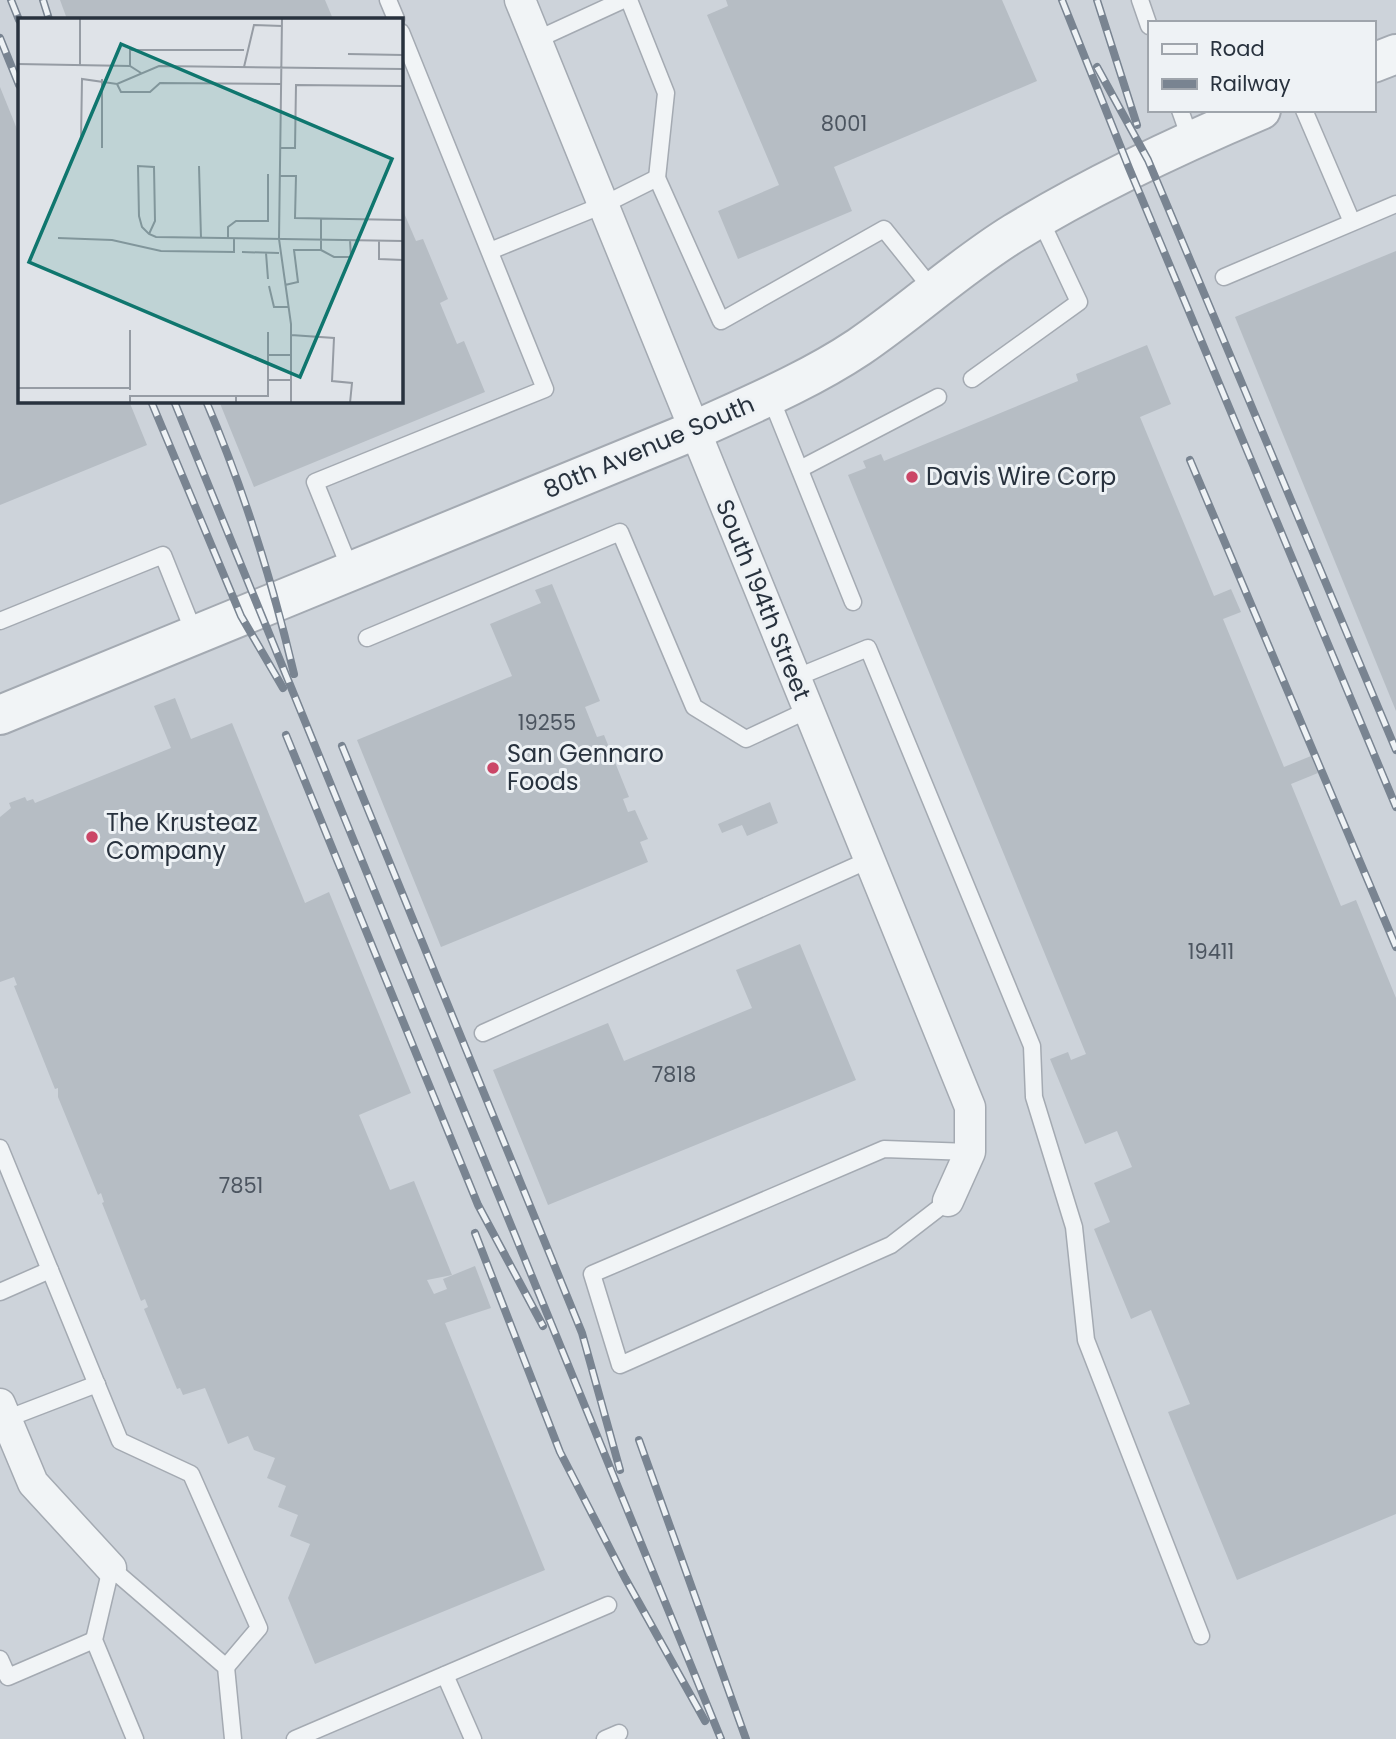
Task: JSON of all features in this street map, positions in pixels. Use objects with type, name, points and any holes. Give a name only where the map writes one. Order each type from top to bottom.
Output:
[{"type":"street","name":"South 194th Street","points":[[520,0],[970,1107],[970,1152],[948,1201]]},
{"type":"street","points":[[1375,62],[1396,54]]},
{"type":"street","name":"80th Avenue South","points":[[0,715],[693,431],[770,396],[859,347],[963,266],[1129,168],[1185,126],[1252,112]]},
{"type":"street","points":[[3,1411],[33,1483],[111,1568]]},
{"type":"lane","points":[[388,0],[396,18]]},
{"type":"lane","points":[[536,40],[623,0]]},
{"type":"lane","points":[[629,0],[666,93],[657,178],[721,321],[884,229],[933,290]]},
{"type":"lane","points":[[1140,0],[1148,23]]},
{"type":"lane","points":[[351,571],[314,482],[545,389],[402,34]]},
{"type":"lane","points":[[1305,112],[1352,222]]},
{"type":"lane","points":[[489,251],[603,205],[657,178]]},
{"type":"lane","points":[[1224,277],[1396,204]]},
{"type":"lane","points":[[972,379],[1079,302],[1040,219]]},
{"type":"lane","points":[[770,396],[853,602]]},
{"type":"lane","points":[[800,469],[938,397]]},
{"type":"lane","points":[[367,638],[620,532],[694,707],[746,739],[808,710]]},
{"type":"lane","points":[[0,621],[163,555],[195,635]]},
{"type":"lane","points":[[795,678],[868,648],[1032,1046],[1034,1097],[1074,1227],[1086,1340],[1201,1636]]},
{"type":"lane","points":[[483,1033],[871,859]]},
{"type":"lane","points":[[0,1148],[120,1441],[191,1474],[259,1628],[226,1667]]},
{"type":"lane","points":[[948,1201],[891,1245],[620,1365],[592,1275],[884,1149],[970,1152]]},
{"type":"lane","points":[[0,1292],[50,1270]]},
{"type":"lane","points":[[3,1411],[97,1384]]},
{"type":"lane","points":[[135,1739],[94,1640],[111,1568],[226,1667],[233,1739]]},
{"type":"lane","points":[[295,1739],[608,1605]]},
{"type":"lane","points":[[0,1659],[8,1677],[94,1640]]},
{"type":"lane","points":[[445,1675],[473,1739]]},
{"type":"shaded area","points":[[0,0],[1396,0],[1396,1739],[0,1739]]},
{"type":"building","points":[[60,0],[325,0],[333,18],[67,18]]},
{"type":"building","points":[[726,0],[1002,0],[1037,81],[834,167],[852,211],[738,259],[718,211],[779,185],[707,15],[728,6]]},
{"type":"building","points":[[0,87],[18,132],[18,402],[129,402],[147,445],[0,505]]},
{"type":"building","points":[[402,208],[416,241],[423,239],[448,299],[440,303],[457,344],[464,341],[485,392],[254,487],[219,402],[402,402]]},
{"type":"building","points":[[1396,251],[1396,711],[1235,317]]},
{"type":"building","points":[[1147,345],[1171,404],[1140,417],[1214,596],[1231,589],[1241,612],[1223,619],[1284,767],[1311,756],[1318,773],[1291,784],[1341,906],[1356,900],[1396,998],[1396,1514],[1237,1580],[1168,1412],[1190,1404],[1151,1310],[1131,1319],[1094,1229],[1110,1222],[1094,1183],[1132,1167],[1117,1131],[1085,1144],[1050,1059],[1068,1052],[1071,1060],[1086,1054],[848,475],[866,468],[863,461],[881,454],[884,461],[1078,381],[1076,374]]},
{"type":"building","name":"San Gennaro Foods","points":[[552,584],[600,701],[585,707],[597,737],[604,735],[629,797],[623,799],[628,812],[635,810],[648,839],[640,842],[648,862],[441,947],[357,740],[512,676],[490,624],[541,603],[535,590]]},
{"type":"building","points":[[175,698],[191,739],[232,723],[305,903],[329,892],[411,1093],[359,1115],[390,1190],[414,1181],[452,1275],[427,1280],[434,1294],[447,1289],[443,1279],[475,1266],[491,1308],[445,1323],[545,1570],[315,1664],[288,1598],[310,1544],[290,1536],[298,1515],[278,1507],[286,1486],[267,1478],[275,1458],[254,1450],[248,1436],[228,1444],[205,1388],[183,1395],[180,1388],[177,1389],[144,1309],[148,1307],[145,1299],[141,1301],[102,1203],[101,1193],[98,1195],[58,1097],[58,1088],[55,1089],[14,986],[17,985],[14,977],[0,982],[0,817],[11,808],[9,803],[25,797],[27,801],[33,799],[35,803],[171,748],[154,706]]},
{"type":"building","points":[[770,802],[778,823],[747,836],[742,825],[722,833],[718,824]]},
{"type":"building","points":[[800,944],[856,1080],[548,1205],[493,1070],[608,1023],[624,1061],[752,1008],[736,970]]},
{"type":"railway","points":[[11,0],[18,18]]},
{"type":"railway","points":[[43,0],[49,18]]},
{"type":"railway","points":[[1062,0],[1129,168],[1396,807]]},
{"type":"railway","points":[[1097,0],[1137,125]]},
{"type":"railway","points":[[0,38],[18,83]]},
{"type":"railway","points":[[1097,67],[1148,160],[1396,750]]},
{"type":"railway","points":[[151,402],[241,616],[283,688]]},
{"type":"railway","points":[[174,402],[721,1739]]},
{"type":"railway","points":[[206,402],[256,536],[294,674]]},
{"type":"railway","points":[[1190,460],[1396,947]]},
{"type":"railway","points":[[286,735],[478,1205],[543,1326]]},
{"type":"railway","points":[[342,746],[582,1333],[620,1470]]},
{"type":"railway","points":[[475,1233],[560,1452],[625,1578],[705,1721]]},
{"type":"railway","points":[[639,1440],[746,1739]]},
{"type":"place","name":"Davis Wire Corp","points":[[912,477]]},
{"type":"place","name":"San Gennaro Foods","points":[[493,768]]},
{"type":"place","name":"The Krusteaz Company","points":[[92,837]]}]
